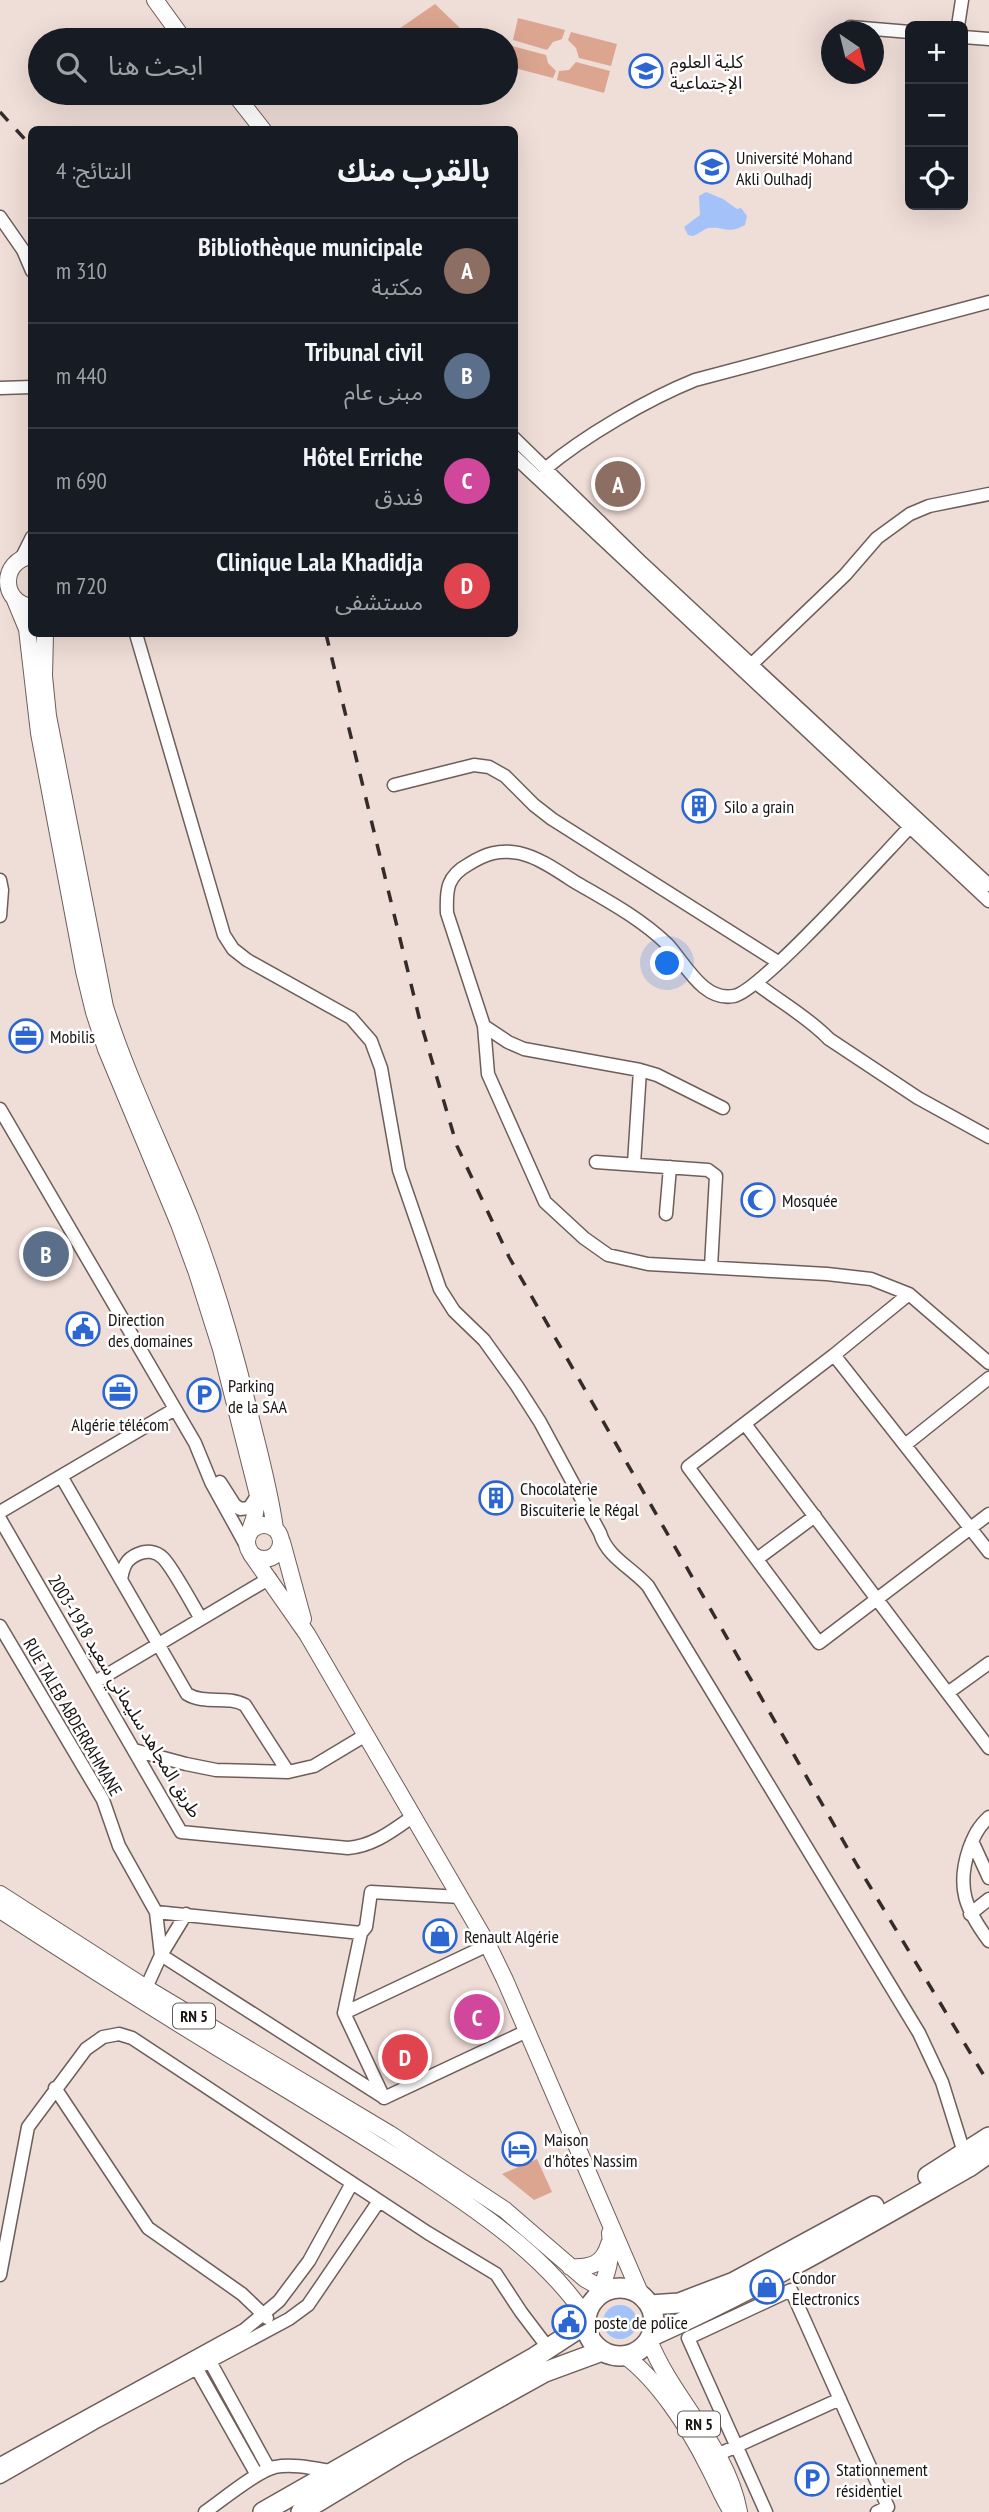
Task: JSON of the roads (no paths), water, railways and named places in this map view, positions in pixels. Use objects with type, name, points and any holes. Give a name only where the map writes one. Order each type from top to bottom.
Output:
[{"type":"highway","points":[[650,2338],[683,2333],[967,2160],[989,2142]]},
{"type":"highway","points":[[646,2300],[654,2320],[650,2338],[634,2353],[617,2356],[602,2351],[591,2339],[587,2321],[588,2310],[605,2291],[628,2289],[646,2300],[679,2303],[734,2282],[911,2186],[967,2160]]},
{"type":"highway","points":[[263,2512],[549,2349],[587,2321]]},
{"type":"highway","points":[[301,2512],[397,2454],[545,2372],[602,2351]]},
{"type":"main road","points":[[155,0],[175,28]]},
{"type":"main road","points":[[167,0],[187,28]]},
{"type":"main road","points":[[232,105],[248,126]]},
{"type":"main road","points":[[243,105],[260,126]]},
{"type":"main road","points":[[17,559],[6,581],[6,597],[30,653],[37,721],[49,792],[94,1012],[106,1049],[179,1224],[222,1349],[258,1495],[251,1539],[270,1578],[307,1634],[488,1945],[646,2300]]},
{"type":"main road","points":[[6,597],[28,605]]},
{"type":"main road","points":[[45,637],[44,676],[48,716],[105,1007],[117,1045],[191,1220],[215,1288],[245,1392],[280,1549],[272,1558],[261,1559],[251,1539]]},
{"type":"main road","points":[[251,1539],[258,1526],[275,1531]]},
{"type":"main road","points":[[275,1531],[307,1634]]},
{"type":"main road","name":"RN 5","points":[[0,1894],[146,1988],[390,2134],[468,2184],[505,2210],[570,2267],[605,2291]]},
{"type":"main road","name":"RN 5","points":[[0,1910],[153,2009],[376,2144],[489,2220],[541,2265],[578,2304],[587,2321]]},
{"type":"main road","points":[[605,2210],[611,2248],[605,2291]]},
{"type":"main road","points":[[570,2267],[588,2267],[601,2260],[609,2247],[610,2235]]},
{"type":"main road","name":"RN 5","points":[[650,2338],[664,2372],[718,2455],[737,2498],[740,2512]]},
{"type":"main road","name":"RN 5","points":[[625,2356],[639,2367],[672,2409],[705,2460],[732,2512]]},
{"type":"street","points":[[959,21],[962,0]]},
{"type":"street","points":[[884,30],[905,32]]},
{"type":"street","points":[[968,37],[989,39]]},
{"type":"street","points":[[0,217],[28,262]]},
{"type":"street","points":[[545,469],[563,454],[652,400],[695,380],[989,302]]},
{"type":"street","points":[[0,388],[28,387]]},
{"type":"street","points":[[518,442],[642,563],[989,885]]},
{"type":"street","points":[[518,460],[989,901]]},
{"type":"street","points":[[752,664],[845,575],[877,538],[909,514],[960,498],[989,494]]},
{"type":"street","points":[[17,559],[28,543]]},
{"type":"street","points":[[137,637],[224,935],[233,949],[247,960],[351,1018],[371,1041],[381,1068],[399,1170],[440,1289],[454,1311],[484,1340],[523,1395],[600,1533],[603,1544],[648,1586],[881,1968],[919,2033],[936,2070],[967,2160]]},
{"type":"street","points":[[394,785],[474,765],[489,767],[505,776],[552,819],[778,962]]},
{"type":"street","points":[[909,828],[756,983],[741,994],[731,997],[712,993],[703,987],[665,943],[628,914],[522,853],[488,853],[462,868],[452,876],[446,893],[447,913],[484,1026],[488,1074],[545,1202],[556,1214],[608,1255],[648,1264],[871,1279],[909,1294],[989,1363]]},
{"type":"street","points":[[0,880],[0,916]]},
{"type":"street","points":[[756,983],[840,1047],[918,1098],[989,1137]]},
{"type":"street","points":[[484,1026],[524,1049],[657,1075],[723,1108]]},
{"type":"street","points":[[634,1164],[639,1070]]},
{"type":"street","points":[[0,1109],[174,1409],[234,1504],[240,1509],[251,1539]]},
{"type":"street","points":[[596,1162],[708,1170],[716,1176],[711,1267]]},
{"type":"street","points":[[666,1214],[670,1167]]},
{"type":"street","points":[[909,1294],[688,1467],[819,1643],[989,1514]]},
{"type":"street","points":[[834,1355],[989,1552]]},
{"type":"street","points":[[905,1445],[989,1378]]},
{"type":"street","points":[[0,1512],[174,1409]]},
{"type":"street","points":[[745,1424],[989,1748]]},
{"type":"street","points":[[195,1443],[211,1482],[251,1539]]},
{"type":"street","points":[[61,1476],[187,1694],[196,1700],[237,1700],[245,1705],[288,1772]]},
{"type":"street","points":[[240,1509],[249,1508],[258,1495]]},
{"type":"street","points":[[757,1559],[815,1516]]},
{"type":"street","name":"طريق المجاهد سليماني سعيد 1918-2003","points":[[0,1519],[181,1832],[348,1848],[362,1847],[377,1840],[412,1817]]},
{"type":"street","points":[[121,1580],[123,1567],[130,1557],[142,1551],[151,1551],[163,1558],[201,1619]]},
{"type":"street","points":[[95,1682],[270,1578]]},
{"type":"street","name":"RUE TALEB ABDERRAHMANE","points":[[0,1626],[103,1800],[119,1846],[156,1912]]},
{"type":"street","points":[[949,1692],[989,1662]]},
{"type":"street","points":[[134,1750],[216,1770],[288,1772],[314,1766],[364,1736]]},
{"type":"street","points":[[989,1817],[975,1832],[962,1874],[963,1895],[970,1914],[989,1941]]},
{"type":"street","points":[[972,1841],[989,1878]]},
{"type":"street","points":[[384,2098],[345,2013],[361,1933],[366,1927],[371,1892],[461,1897]]},
{"type":"street","points":[[970,1914],[989,1899]]},
{"type":"street","points":[[161,1955],[156,1912],[361,1933]]},
{"type":"street","points":[[146,1988],[161,1955],[186,1914]]},
{"type":"street","points":[[345,2013],[488,1945]]},
{"type":"street","points":[[161,1955],[384,2098]]},
{"type":"street","points":[[384,2098],[527,2031]]},
{"type":"street","points":[[0,2275],[28,2127],[86,2049],[103,2037],[119,2034],[132,2038],[379,2201],[496,2274],[549,2349]]},
{"type":"street","points":[[55,2088],[148,2228],[242,2294],[275,2327]]},
{"type":"street","points":[[207,2356],[279,2301],[309,2261],[352,2183]]},
{"type":"street","points":[[0,2464],[207,2356],[275,2327],[308,2305],[379,2201]]},
{"type":"street","points":[[766,2512],[683,2333],[792,2291],[888,2507],[877,2512]]},
{"type":"street","points":[[207,2356],[263,2472]]},
{"type":"street","points":[[194,2363],[263,2472]]},
{"type":"street","points":[[718,2455],[840,2399]]},
{"type":"street","points":[[0,2477],[106,2411]]},
{"type":"street","points":[[205,2512],[274,2467],[335,2472]]},
{"type":"water","points":[[706,192],[737,209],[741,208],[747,216],[745,225],[730,230],[709,228],[693,236],[688,235],[684,227],[700,215],[699,196]]},
{"type":"water","points":[[620,2305],[632,2310],[637,2322],[632,2334],[620,2339],[608,2334],[603,2322],[608,2310]]},
{"type":"railway","points":[[0,112],[28,143]]},
{"type":"railway","points":[[327,637],[419,1017],[457,1146],[509,1257],[857,1865],[989,2084]]},
{"type":"place","name":"كلية العلوم الإجتماعية","points":[[646,71]]},
{"type":"place","name":"Université Mohand Akli Oulhadj","points":[[712,167]]},
{"type":"place","name":"Bibliothèque municipale","points":[[618,484]]},
{"type":"place","name":"Silo a grain","points":[[699,806]]},
{"type":"place","name":"Mobilis","points":[[26,1036]]},
{"type":"place","name":"Mosquée","points":[[758,1200]]},
{"type":"place","name":"Tribunal civil","points":[[46,1254]]},
{"type":"place","name":"Direction des domaines","points":[[83,1329]]},
{"type":"place","name":"Algérie télécom","points":[[120,1392]]},
{"type":"place","name":"Parking de la SAA","points":[[204,1395]]},
{"type":"place","name":"Chocolaterie Biscuiterie le Régal","points":[[496,1498]]},
{"type":"place","name":"Renault Algérie","points":[[440,1936]]},
{"type":"place","name":"Hôtel Erriche","points":[[477,2017]]},
{"type":"place","name":"Clinique Lala Khadidja","points":[[405,2057]]},
{"type":"place","name":"Maison d'hôtes Nassim","points":[[519,2149]]},
{"type":"place","name":"Condor Electronics","points":[[767,2287]]},
{"type":"place","name":"poste de police","points":[[569,2322]]},
{"type":"place","name":"Stationnement résidentiel","points":[[812,2479]]}]
